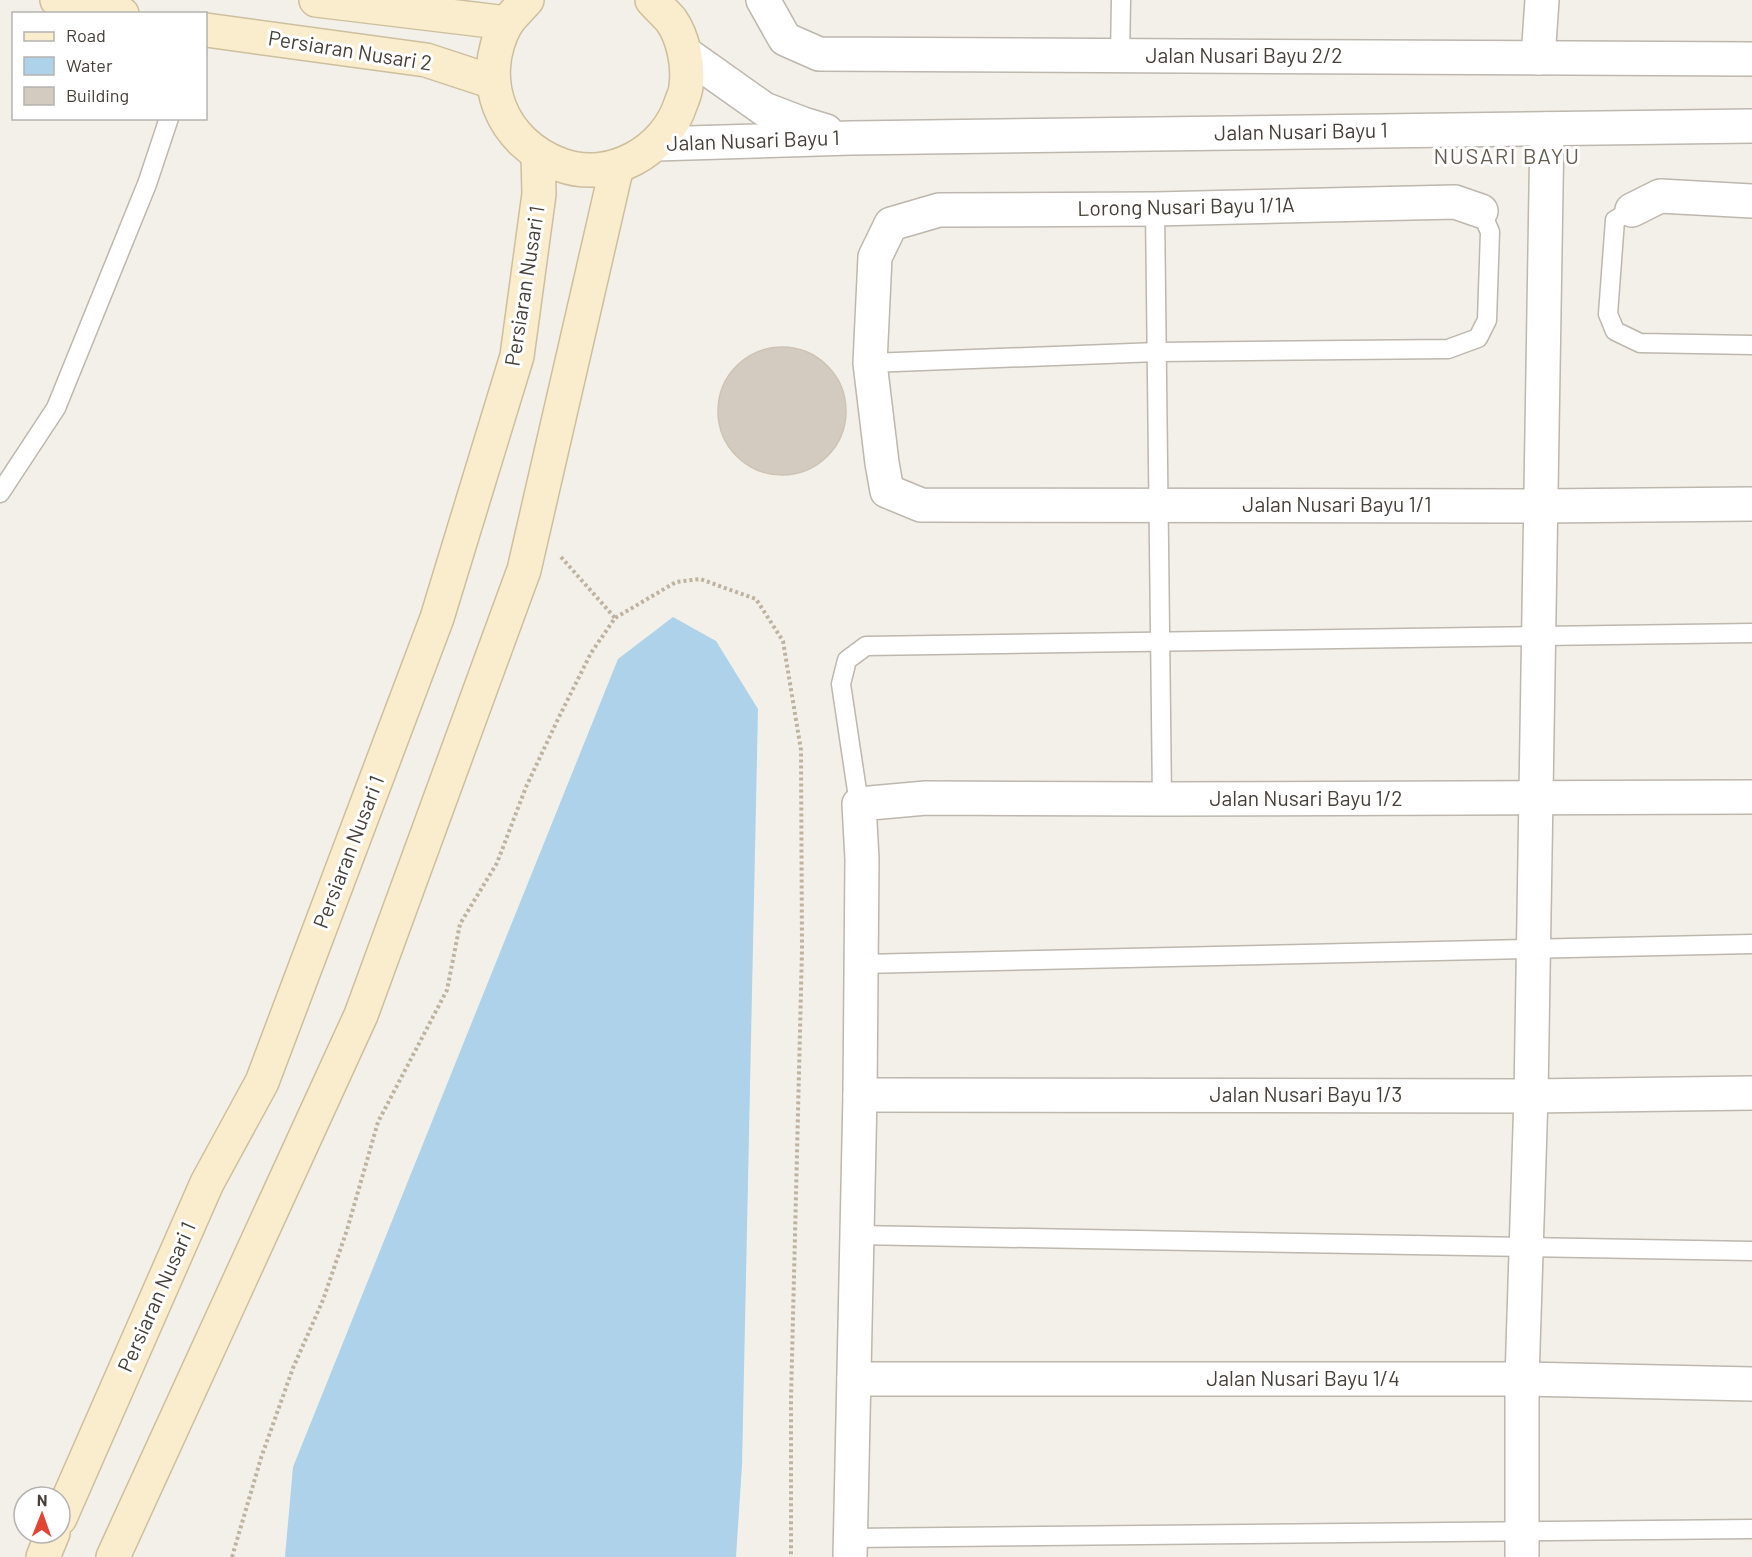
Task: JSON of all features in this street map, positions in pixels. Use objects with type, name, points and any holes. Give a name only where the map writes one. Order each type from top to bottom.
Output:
[{"type":"main road","points":[[57,0],[113,12]]},
{"type":"main road","points":[[316,0],[517,11],[495,53],[493,82],[500,110],[515,135],[537,154],[562,166],[590,170],[617,166],[638,157],[656,144],[676,117],[686,86],[685,53],[672,22],[652,0]]},
{"type":"main road","name":"Persiaran Nusari 2","points":[[207,30],[426,60],[493,82]]},
{"type":"main road","name":"Persiaran Nusari 1","points":[[72,1491],[207,1183],[262,1082],[437,618],[518,356],[540,194],[537,154]]},
{"type":"main road","points":[[113,1557],[361,1015],[524,570],[617,166]]},
{"type":"street","name":"Jalan Nusari Bayu 2/2","points":[[763,0],[785,39],[819,54],[1752,59]]},
{"type":"street","points":[[1538,58],[1542,0]]},
{"type":"street","name":"Jalan Nusari Bayu 1","points":[[685,53],[764,109],[851,138]]},
{"type":"street","name":"Jalan Nusari Bayu 1","points":[[656,144],[851,138],[1752,126]]},
{"type":"street","points":[[1523,1544],[1522,1379],[1534,948],[1547,129]]},
{"type":"street","points":[[1632,210],[1660,196],[1752,201]]},
{"type":"street","name":"Lorong Nusari Bayu 1/1A","points":[[870,363],[875,257],[891,224],[939,210],[1455,202],[1481,211]]},
{"type":"street","name":"Jalan Nusari Bayu 1/1","points":[[870,363],[887,491],[921,505],[1752,504]]},
{"type":"street","name":"Jalan Nusari Bayu 1/2","points":[[859,804],[926,798],[1752,797]]},
{"type":"street","points":[[850,1547],[860,1095],[862,859],[859,804]]},
{"type":"street","name":"Jalan Nusari Bayu 1/3","points":[[860,1095],[1752,1094]]},
{"type":"street","name":"Jalan Nusari Bayu 1/4","points":[[854,1379],[1522,1379],[1752,1384]]},
{"type":"lane","points":[[1120,56],[1121,0]]},
{"type":"lane","points":[[0,493],[56,408],[147,184],[169,120]]},
{"type":"lane","points":[[1155,208],[1162,799]]},
{"type":"lane","points":[[1632,210],[1615,220],[1608,315],[1615,331],[1640,343],[1752,345]]},
{"type":"lane","points":[[870,363],[1157,352],[1448,349],[1478,338],[1487,320],[1490,232],[1481,211]]},
{"type":"lane","points":[[859,804],[841,684],[848,660],[866,646],[1752,633]]},
{"type":"lane","points":[[861,964],[1752,944]]},
{"type":"lane","points":[[857,1235],[1752,1251]]},
{"type":"lane","points":[[850,1547],[1523,1544],[1752,1529]]},
{"type":"path","points":[[534,527],[615,618]]},
{"type":"path","points":[[232,1557],[261,1458],[293,1368],[323,1300],[347,1230],[378,1122],[447,990],[460,924],[497,863],[526,787],[586,663],[615,618],[676,582],[700,579],[756,599],[783,641],[801,750],[802,949],[791,1399],[791,1557]]},
{"type":"water","points":[[673,617],[716,641],[758,709],[742,1465],[736,1557],[285,1557],[293,1467],[618,659]]},
{"type":"building","points":[[782,347],[806,352],[827,366],[841,387],[846,411],[841,435],[827,456],[806,470],[782,475],[758,470],[737,456],[723,435],[718,411],[723,387],[737,366],[758,352]]},
{"type":"district","name":"NUSARI BAYU","points":[[1507,156]]}]
